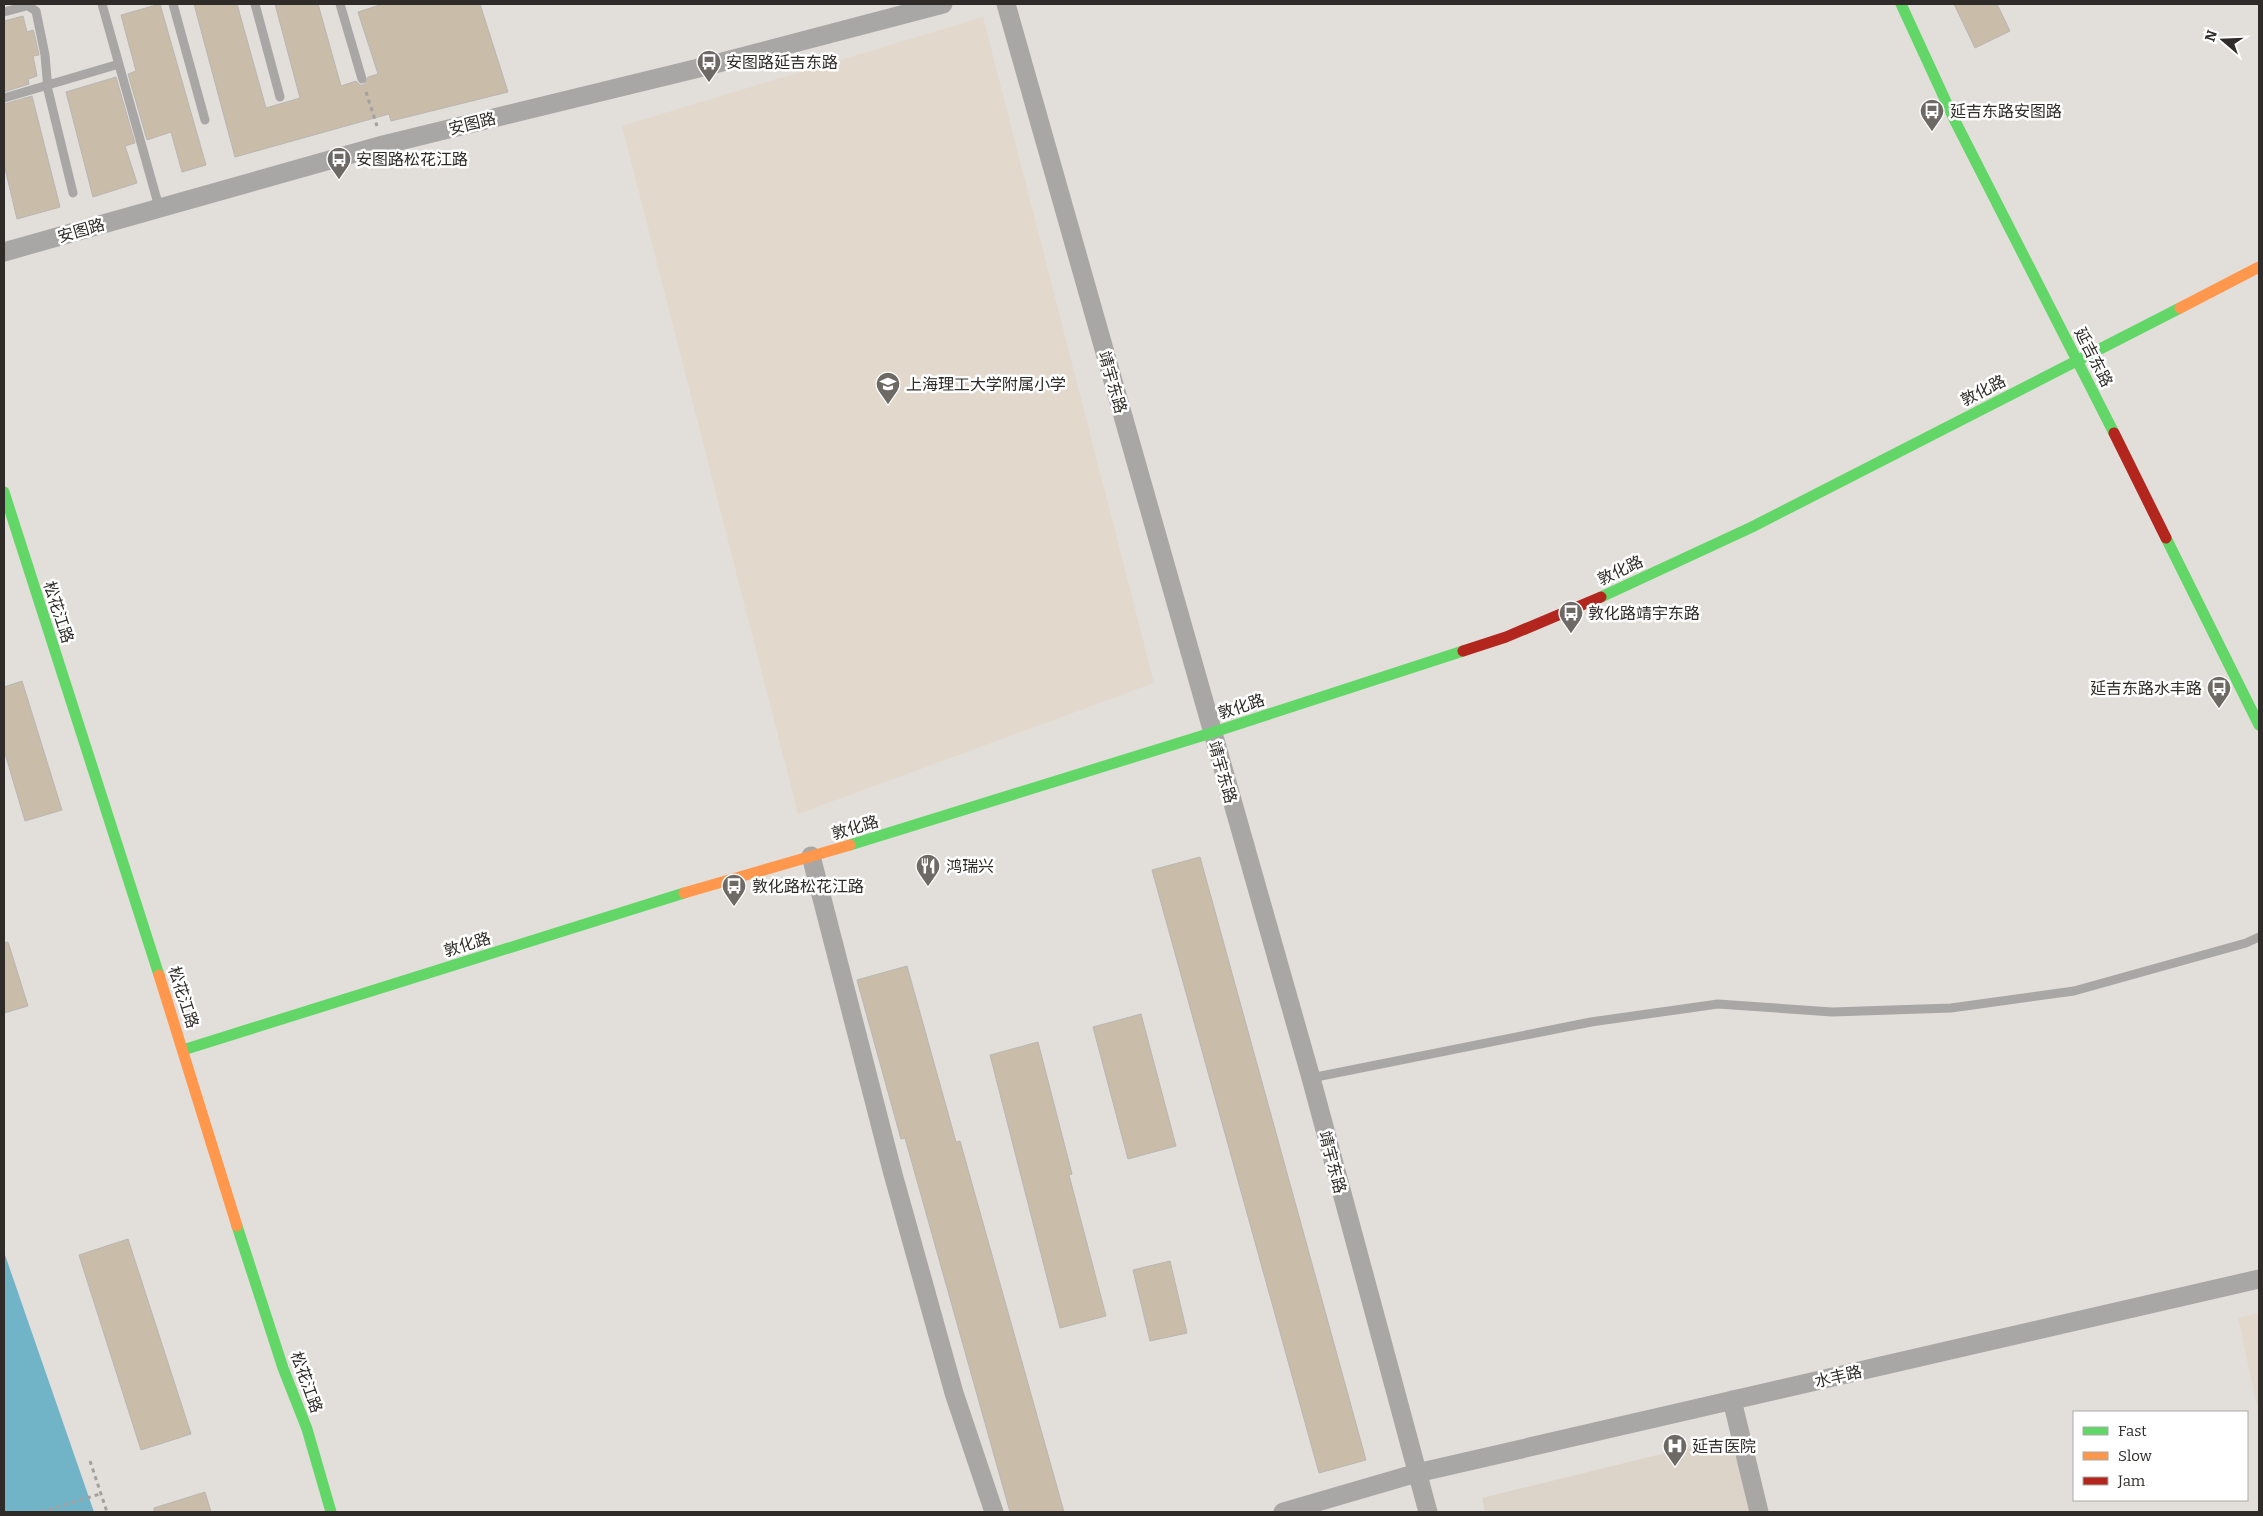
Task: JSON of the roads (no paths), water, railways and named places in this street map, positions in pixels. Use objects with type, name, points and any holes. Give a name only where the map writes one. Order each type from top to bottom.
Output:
[{"type":"street","name":"安图路","points":[[4,252],[383,145],[707,66],[942,4]]},
{"type":"street","name":"靖宇东路","points":[[1006,4],[1311,1078],[1428,1512]]},
{"type":"street","name":"延吉东路","points":[[1901,4],[1954,118],[2078,360],[2259,725]]},
{"type":"street","name":"敦化路","points":[[183,1050],[721,882],[858,844],[1212,733],[1506,637],[1564,614],[1752,527],[2259,267]]},
{"type":"street","name":"松花江路","points":[[4,492],[271,1330],[307,1429],[331,1512]]},
{"type":"street","points":[[811,856],[954,1393],[994,1512]]},
{"type":"street","name":"水丰路","points":[[1283,1512],[1417,1473],[2259,1280]]},
{"type":"street","points":[[1732,1400],[1759,1512]]},
{"type":"lane","points":[[4,12],[29,4],[36,11],[45,55],[48,86],[73,193]]},
{"type":"lane","points":[[102,4],[159,207]]},
{"type":"lane","points":[[173,4],[205,120]]},
{"type":"lane","points":[[255,4],[280,97]]},
{"type":"lane","points":[[340,4],[362,79]]},
{"type":"lane","points":[[4,98],[119,64]]},
{"type":"lane","points":[[1311,1078],[1591,1022],[1718,1004],[1842,1012],[1951,1008],[2074,991],[2246,943],[2259,937]]},
{"type":"water","points":[[4,1252],[94,1512],[4,1512]]},
{"type":"place","name":"安图路延吉东路","points":[[709,83]]},
{"type":"place","name":"延吉东路安图路","points":[[1932,132]]},
{"type":"place","name":"安图路松花江路","points":[[339,180]]},
{"type":"place","name":"上海理工大学附属小学","points":[[888,405]]},
{"type":"place","name":"敦化路靖宇东路","points":[[1571,634]]},
{"type":"place","name":"延吉东路水丰路","points":[[2219,709]]},
{"type":"place","name":"鸿瑞兴","points":[[928,887]]},
{"type":"place","name":"敦化路松花江路","points":[[734,907]]},
{"type":"place","name":"延吉医院","points":[[1675,1467]]}]
